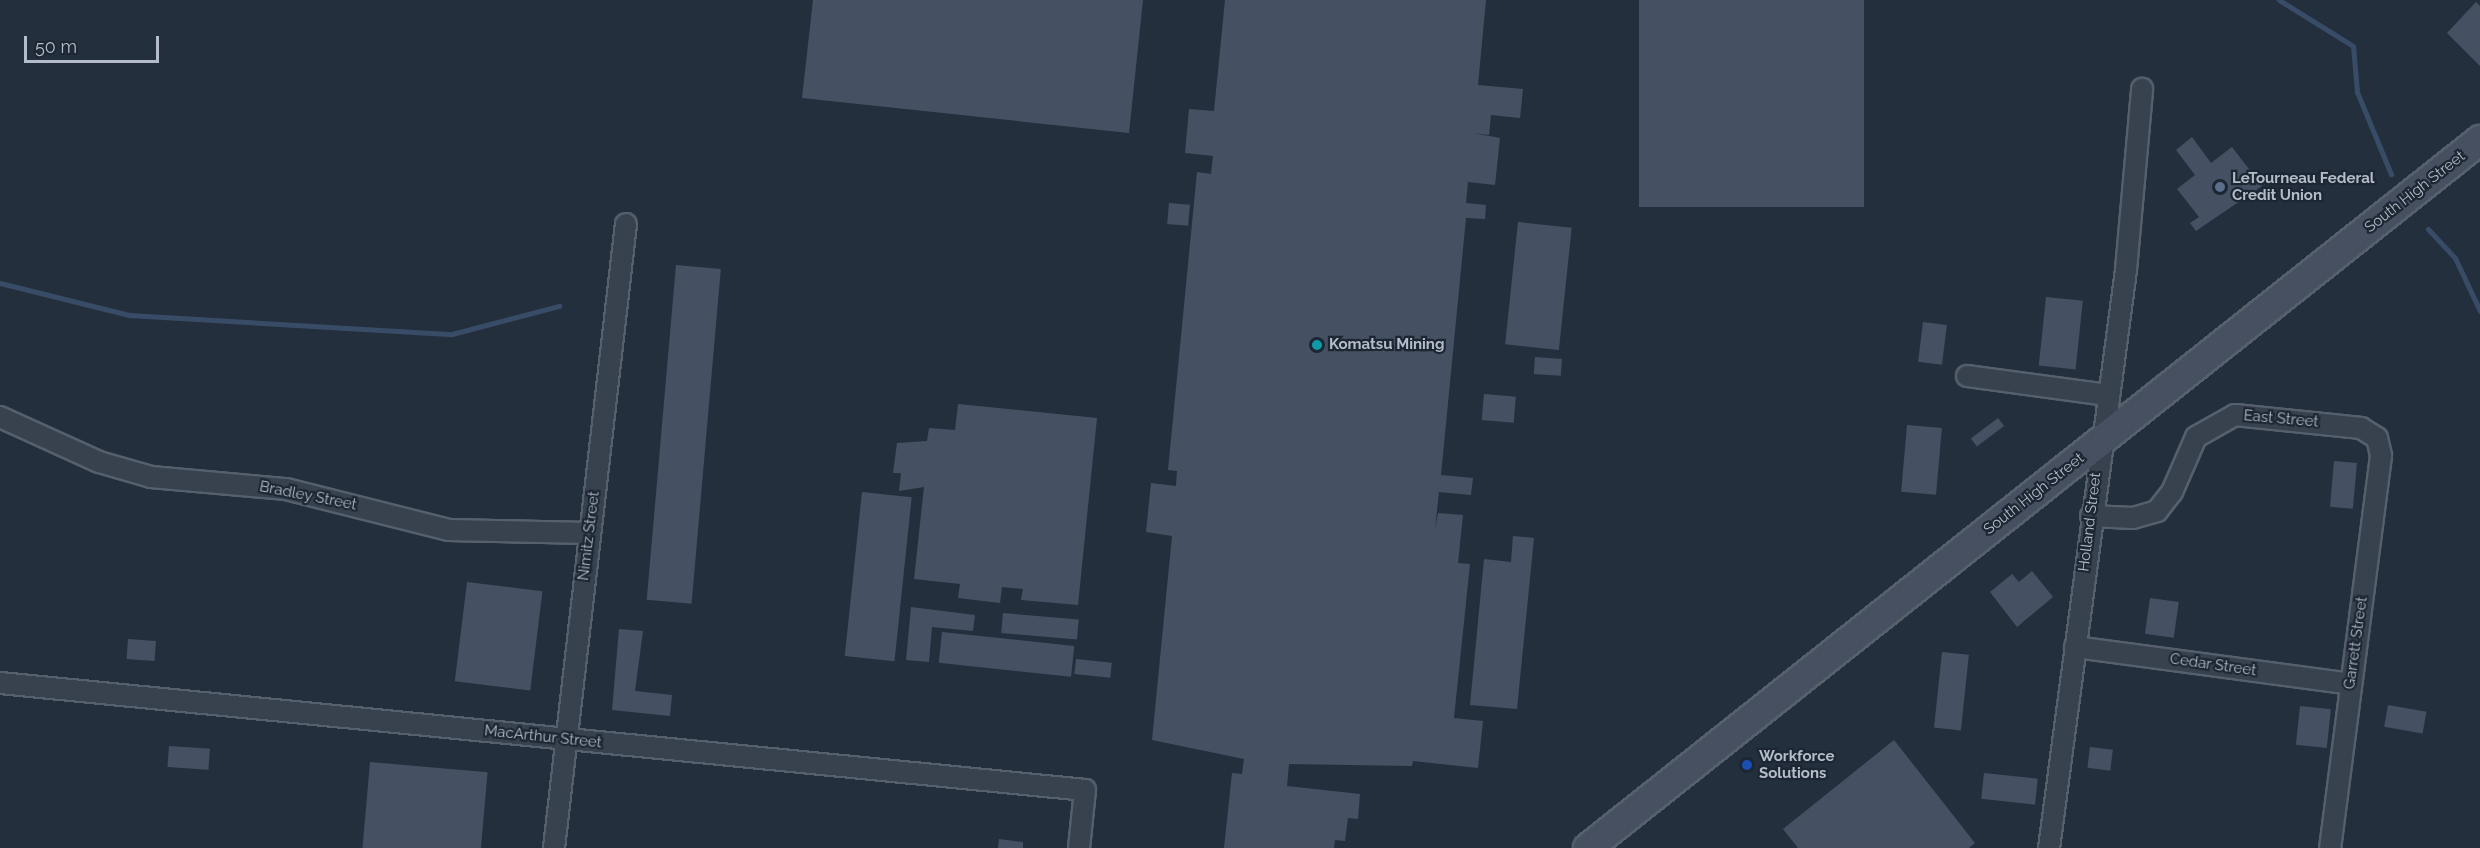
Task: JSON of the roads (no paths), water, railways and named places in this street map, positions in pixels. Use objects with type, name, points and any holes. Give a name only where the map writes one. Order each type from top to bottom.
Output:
[{"type":"main road","name":"South High Street","points":[[1588,848],[2480,140]]},
{"type":"street","name":"Holland Street","points":[[2049,848],[2100,441],[2126,270],[2142,90]]},
{"type":"street","name":"Nimitz Street","points":[[554,848],[626,224]]},
{"type":"street","points":[[1967,376],[2107,394]]},
{"type":"street","name":"East Street","points":[[2091,516],[2133,518],[2157,511],[2172,492],[2192,441],[2235,415],[2361,428],[2377,438]]},
{"type":"street","name":"Bradley Street","points":[[0,417],[99,462],[151,477],[286,489],[449,530],[589,533]]},
{"type":"street","name":"Garrett Street","points":[[2330,848],[2381,456],[2377,438]]},
{"type":"street","name":"Cedar Street","points":[[2075,647],[2350,684]]},
{"type":"street","name":"MacArthur Street","points":[[0,683],[1085,790],[1079,848]]},
{"type":"waterway","points":[[2279,0],[2353,46],[2357,92],[2391,174]]},
{"type":"waterway","points":[[2428,229],[2455,258],[2480,311]]},
{"type":"waterway","points":[[0,283],[129,315],[452,334],[559,306]]},
{"type":"place","name":"LeTourneau Federal Credit Union","points":[[2220,187]]},
{"type":"place","name":"Komatsu Mining","points":[[1317,345]]},
{"type":"place","name":"Workforce Solutions","points":[[1747,765]]}]
